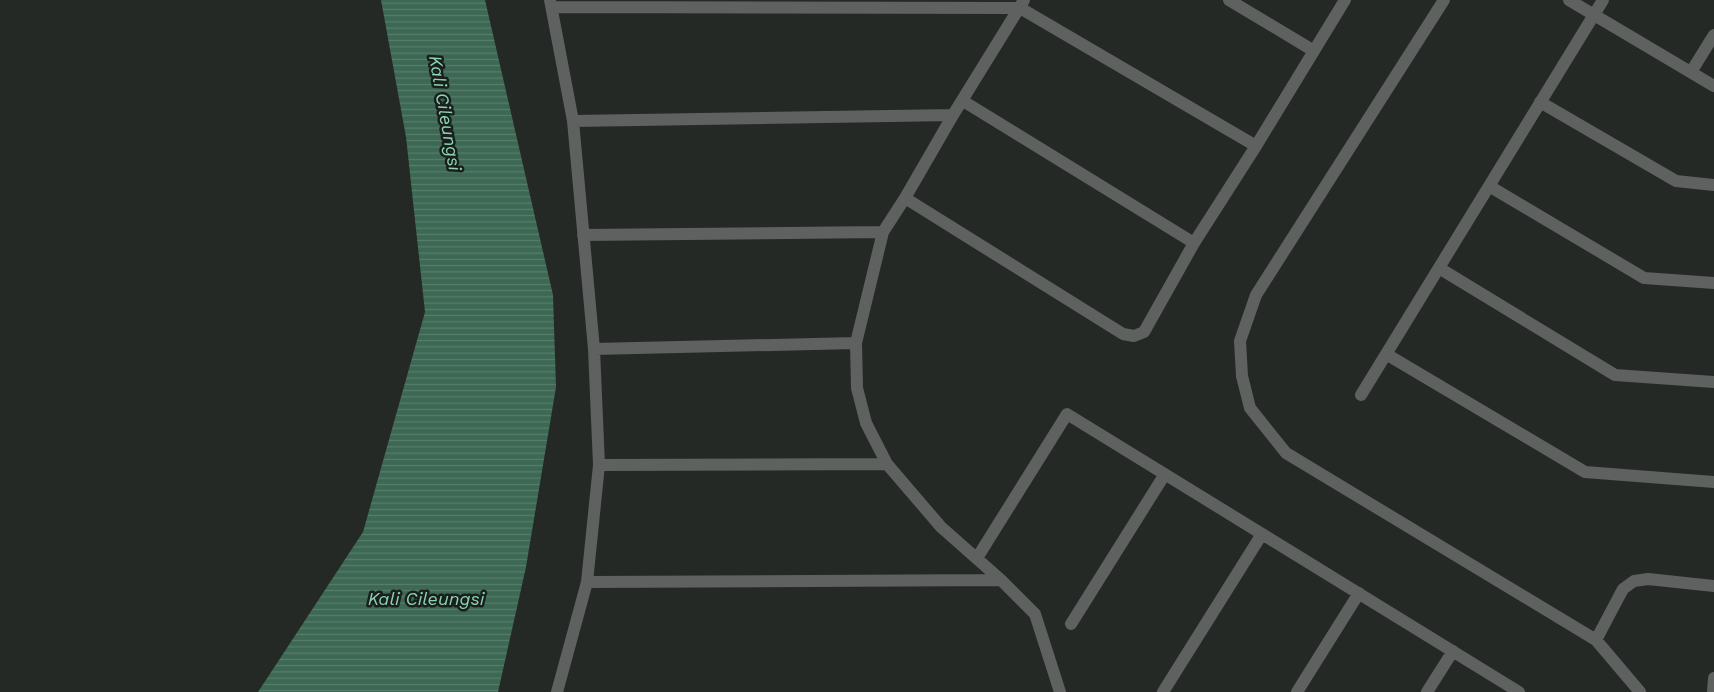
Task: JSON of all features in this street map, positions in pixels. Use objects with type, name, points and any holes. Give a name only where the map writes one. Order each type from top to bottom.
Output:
[{"type":"street","points":[[1229,0],[1314,51]]},
{"type":"street","points":[[905,198],[1123,334],[1134,336],[1144,332],[1194,243],[1345,0]]},
{"type":"street","points":[[1444,0],[1256,295],[1240,341],[1242,376],[1250,408],[1286,453],[1596,640],[1640,692]]},
{"type":"street","points":[[1569,0],[1714,86]]},
{"type":"street","points":[[1361,395],[1603,0]]},
{"type":"street","points":[[557,692],[587,582],[599,465],[594,349],[573,121],[551,4],[1022,4],[1256,146]]},
{"type":"street","points":[[1022,4],[883,232],[856,343],[857,388],[866,423],[887,464],[941,527],[1002,580],[1035,614],[1060,692]]},
{"type":"street","points":[[1691,72],[1714,34]]},
{"type":"street","points":[[963,101],[1194,243]]},
{"type":"street","points":[[1540,102],[1676,181],[1714,185]]},
{"type":"street","points":[[573,121],[953,116]]},
{"type":"street","points":[[1489,186],[1644,278],[1714,282]]},
{"type":"street","points":[[584,235],[883,232]]},
{"type":"street","points":[[1439,268],[1614,374],[1714,382]]},
{"type":"street","points":[[594,349],[856,343]]},
{"type":"street","points":[[1386,354],[1584,472],[1714,482]]},
{"type":"street","points":[[977,558],[1067,414],[1519,692]]},
{"type":"street","points":[[599,465],[887,464]]},
{"type":"street","points":[[1071,624],[1165,474]]},
{"type":"street","points":[[1163,692],[1262,534]]},
{"type":"street","points":[[1596,640],[1624,589],[1634,581],[1648,579],[1714,586]]},
{"type":"street","points":[[587,582],[1002,580]]},
{"type":"street","points":[[1297,692],[1359,593]]},
{"type":"street","points":[[1427,692],[1453,651]]},
{"type":"street","points":[[1713,692],[1714,678]]},
{"type":"water","name":"Kali Cileungsi","points":[[381,0],[485,0],[553,295],[556,387],[526,567],[498,692],[258,692],[363,532],[425,312],[406,137]]}]
